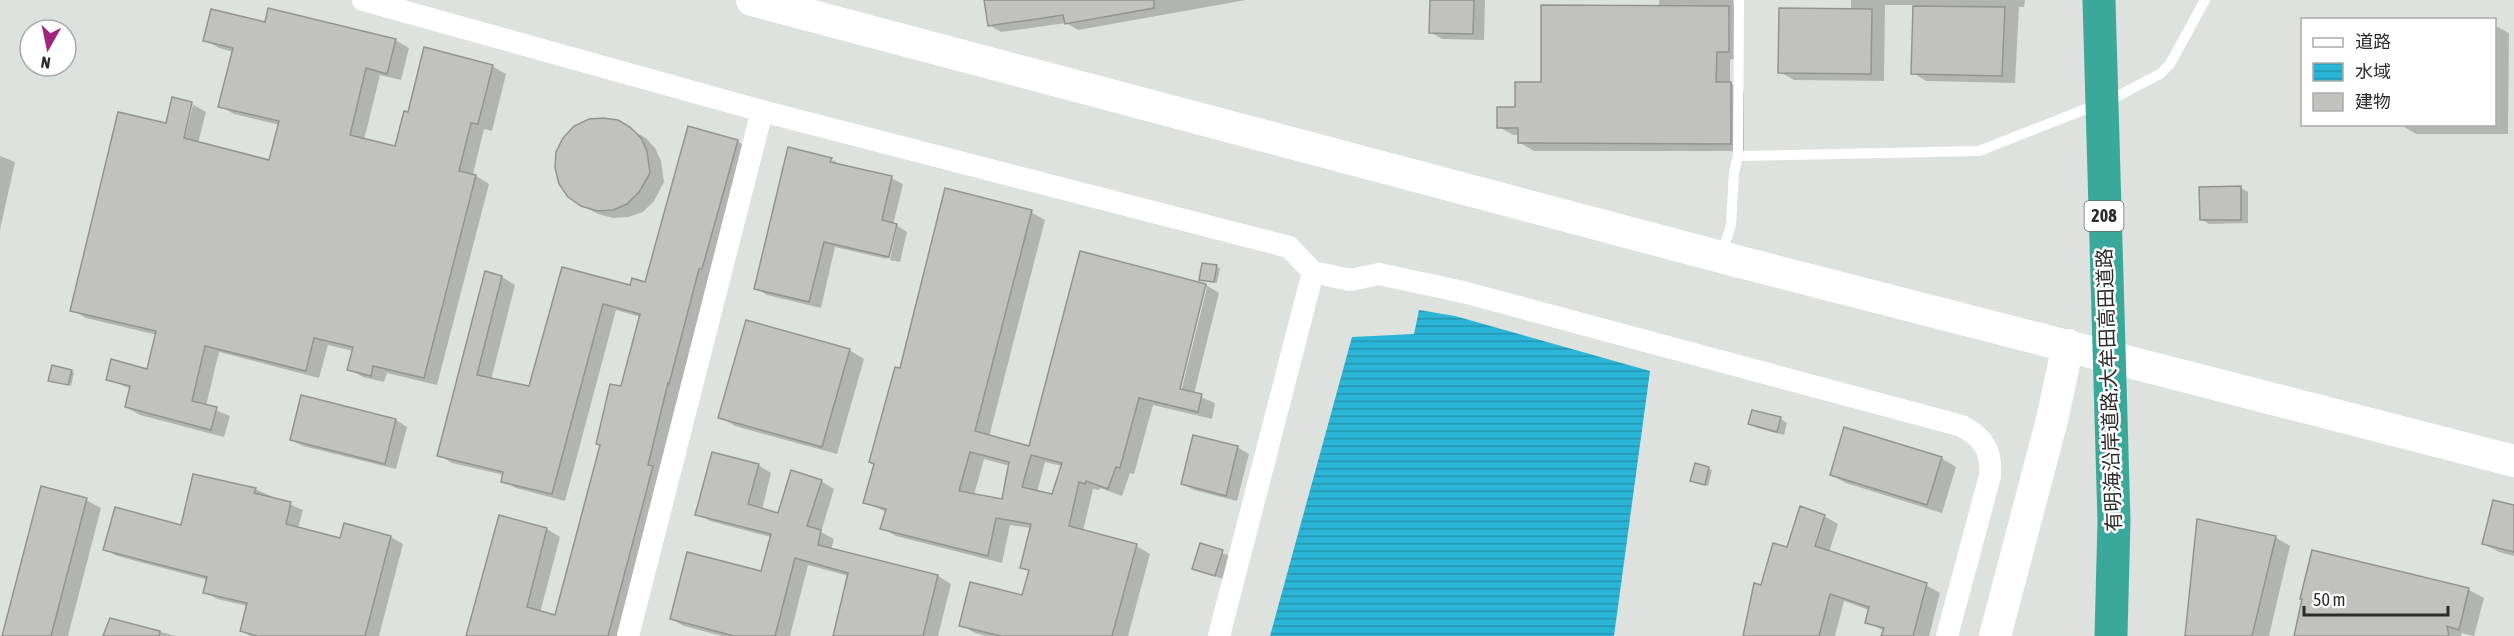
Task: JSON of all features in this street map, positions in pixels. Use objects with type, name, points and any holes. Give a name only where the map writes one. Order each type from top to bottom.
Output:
[{"type":"highway","name":"有明海沿岸道路;大牟田高田道路","points":[[2099,0],[2114,521],[2111,636]]},
{"type":"highway","points":[[2114,521],[2123,636]]},
{"type":"street","points":[[363,0],[762,111],[1289,247],[1313,272],[1350,280],[1379,274],[1463,292],[1962,426],[1974,432],[1984,441],[1989,452],[1990,476],[1947,636]]},
{"type":"street","points":[[756,1],[1721,257],[2514,461]]},
{"type":"street","points":[[628,636],[762,111]]},
{"type":"street","points":[[1219,636],[1313,272]]},
{"type":"street","points":[[1995,636],[2052,420],[2068,345]]},
{"type":"lane","points":[[1721,257],[1731,225],[1734,172],[1738,156],[1739,0]]},
{"type":"lane","points":[[1738,156],[1979,152],[2114,98],[2160,74],[2170,64],[2205,0]]},
{"type":"water","points":[[1419,310],[1455,316],[1650,371],[1614,636],[1270,636],[1352,337],[1414,334]]},
{"type":"building","points":[[984,0],[1154,0],[1154,8],[1065,24],[1063,15],[988,26]]},
{"type":"building","points":[[1430,0],[1474,0],[1473,34],[1429,33]]},
{"type":"building","points":[[1541,5],[1729,6],[1729,52],[1717,52],[1716,82],[1731,82],[1731,144],[1518,143],[1518,128],[1497,128],[1497,107],[1515,107],[1515,82],[1541,82]]},
{"type":"building","points":[[1913,6],[2005,7],[2002,76],[1911,74]]},
{"type":"building","points":[[268,8],[396,39],[387,74],[366,68],[350,135],[395,146],[404,111],[408,112],[424,47],[493,65],[478,124],[471,123],[459,171],[476,175],[424,378],[373,366],[371,376],[347,370],[353,347],[314,338],[306,371],[205,346],[192,401],[217,407],[211,430],[125,407],[130,386],[106,380],[111,359],[147,369],[156,331],[70,311],[118,112],[166,123],[172,97],[192,102],[184,138],[269,160],[279,121],[218,107],[233,48],[203,41],[211,9],[265,22]]},
{"type":"building","points":[[1779,8],[1872,9],[1871,74],[1778,73]]},
{"type":"building","points":[[589,119],[618,120],[630,127],[641,138],[647,151],[650,173],[639,192],[627,204],[613,210],[597,211],[581,206],[568,197],[559,184],[555,168],[556,152],[563,138],[574,126]]},
{"type":"building","points":[[688,126],[738,140],[668,383],[648,465],[653,466],[608,636],[466,636],[499,515],[547,528],[527,607],[555,615],[600,445],[596,444],[610,384],[621,386],[640,314],[603,304],[552,494],[501,482],[503,472],[437,456],[485,271],[502,276],[477,375],[529,386],[562,267],[630,285],[632,278],[645,282]]},
{"type":"building","points":[[788,147],[832,158],[830,162],[892,176],[882,220],[897,224],[889,257],[824,242],[809,302],[754,289]]},
{"type":"building","points":[[2241,186],[2241,220],[2200,220],[2199,187]]},
{"type":"building","points":[[945,188],[1032,210],[975,431],[1029,446],[1080,251],[1206,284],[1180,389],[1202,394],[1198,412],[1139,398],[1120,468],[1116,467],[1108,489],[1086,481],[1085,484],[1079,482],[1069,526],[1137,544],[1112,636],[1001,636],[959,626],[970,582],[1022,595],[1029,570],[1020,568],[1031,524],[996,518],[988,556],[880,529],[886,509],[863,503],[874,464],[869,462],[895,367],[900,368]],"holes":[[[970,452],[1009,462],[1002,499],[959,491]],[[1031,455],[1062,463],[1052,494],[1022,487]]]},
{"type":"building","points":[[1202,263],[1217,265],[1214,282],[1199,280]]},
{"type":"building","points":[[746,320],[850,349],[822,447],[718,418]]},
{"type":"building","points":[[52,365],[72,370],[68,385],[48,381]]},
{"type":"building","points":[[301,395],[396,419],[385,464],[290,440]]},
{"type":"building","points":[[1752,410],[1781,417],[1777,432],[1748,424]]},
{"type":"building","points":[[1844,427],[1942,457],[1927,505],[1830,475]]},
{"type":"building","points":[[1193,435],[1238,446],[1226,496],[1181,484]]},
{"type":"building","points":[[712,452],[759,464],[748,504],[778,513],[791,470],[822,480],[807,526],[821,530],[818,545],[938,575],[923,636],[833,636],[848,573],[795,558],[775,636],[734,636],[670,619],[687,552],[761,571],[771,534],[695,515]]},
{"type":"building","points":[[1695,463],[1709,467],[1705,485],[1690,481]]},
{"type":"building","points":[[193,474],[256,488],[254,493],[291,502],[286,524],[340,538],[344,523],[391,536],[365,636],[257,636],[240,631],[247,603],[203,593],[207,577],[103,550],[115,507],[181,525]]},
{"type":"building","points":[[41,486],[87,498],[51,636],[2,636]]},
{"type":"building","points":[[2493,500],[2514,505],[2514,552],[2482,544]]},
{"type":"building","points":[[1800,506],[1825,515],[1815,546],[1927,583],[1913,636],[1881,636],[1884,628],[1865,623],[1869,607],[1830,594],[1819,636],[1743,636],[1754,583],[1761,585],[1773,543],[1787,547]]},
{"type":"building","points":[[2197,519],[2276,536],[2252,636],[2185,636]]},
{"type":"building","points":[[1200,543],[1223,550],[1215,576],[1192,569]]},
{"type":"building","points":[[2312,550],[2469,588],[2459,630],[2447,626],[2449,636],[2294,636]]},
{"type":"building","points":[[110,618],[160,631],[159,636],[103,636]]}]
